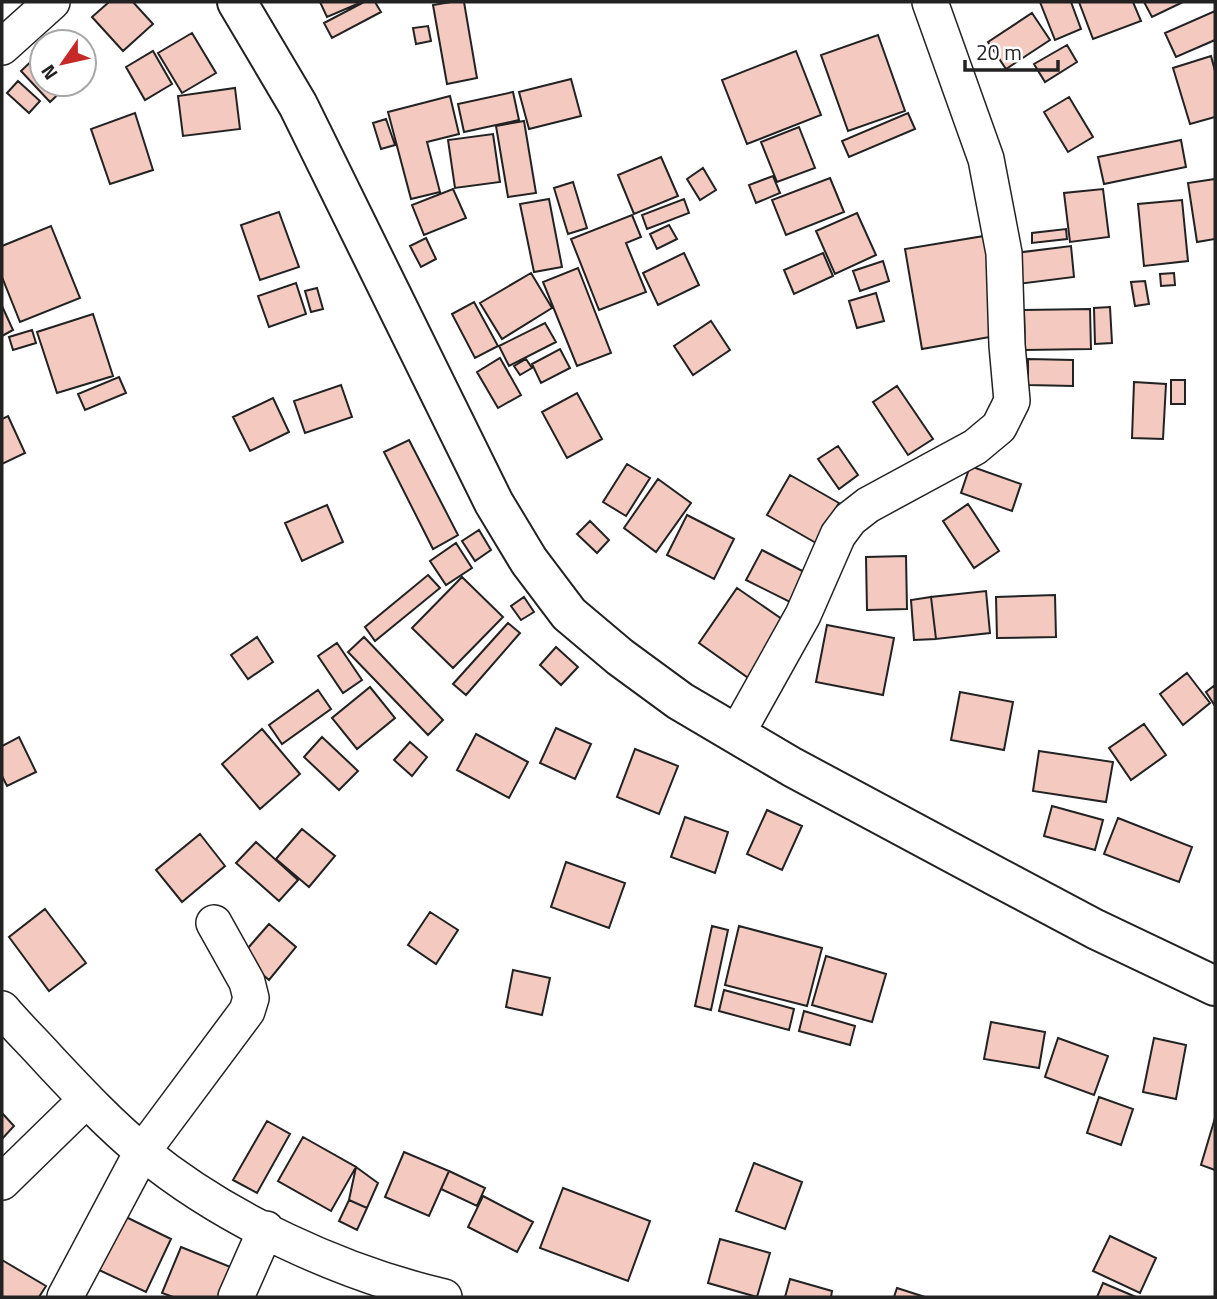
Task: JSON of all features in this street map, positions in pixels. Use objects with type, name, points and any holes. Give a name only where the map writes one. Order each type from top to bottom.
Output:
[{"type":"main road","points":[[237,2],[298,105],[482,479],[529,561],[569,614],[594,637],[680,701],[736,735],[1096,929],[1215,986]]},
{"type":"street","points":[[2,47],[52,2]]},
{"type":"street","points":[[736,735],[803,615],[838,535],[850,519],[868,505],[975,447],[999,427],[1012,401],[1004,253],[986,159],[930,2]]},
{"type":"street","points":[[65,1297],[142,1152],[247,1011],[251,998],[247,982],[214,923]]},
{"type":"street","points":[[2,1009],[86,1100],[142,1152],[197,1190],[266,1229],[328,1259],[374,1278],[444,1297]]},
{"type":"street","points":[[2,1182],[86,1100]]},
{"type":"street","points":[[236,1297],[266,1229]]},
{"type":"building","points":[[109,2],[133,2],[153,24],[123,51],[92,17]]},
{"type":"building","points":[[320,2],[362,2],[327,17]]},
{"type":"building","points":[[364,2],[375,2],[381,12],[332,38],[324,23]]},
{"type":"building","points":[[464,2],[477,78],[447,84],[433,5]]},
{"type":"building","points":[[1040,2],[1071,2],[1081,29],[1055,40]]},
{"type":"building","points":[[1079,2],[1133,2],[1141,21],[1093,39]]},
{"type":"building","points":[[1144,2],[1183,2],[1152,17]]},
{"type":"building","points":[[1215,11],[1215,40],[1176,57],[1165,33]]},
{"type":"building","points":[[1032,13],[1050,40],[1006,69],[988,42]]},
{"type":"building","points":[[428,26],[431,41],[416,44],[413,28]]},
{"type":"building","points":[[192,33],[216,73],[182,93],[158,53]]},
{"type":"building","points":[[878,35],[905,111],[848,131],[821,55]]},
{"type":"building","points":[[1067,45],[1077,62],[1045,82],[1034,64]]},
{"type":"building","points":[[153,51],[172,84],[145,100],[126,67]]},
{"type":"building","points":[[796,51],[821,115],[747,144],[722,80]]},
{"type":"building","points":[[1211,56],[1215,71],[1215,117],[1190,124],[1173,68]]},
{"type":"building","points":[[28,64],[28,78],[21,71]]},
{"type":"building","points":[[571,79],[581,116],[529,129],[519,92]]},
{"type":"building","points":[[18,81],[28,90],[28,98],[37,98],[40,101],[29,113],[7,93]]},
{"type":"building","points":[[235,88],[240,129],[183,136],[178,96]]},
{"type":"building","points":[[513,92],[519,120],[464,132],[458,104]]},
{"type":"building","points":[[450,96],[459,134],[427,142],[440,192],[411,199],[388,112]]},
{"type":"building","points":[[1069,97],[1093,137],[1068,152],[1044,112]]},
{"type":"building","points":[[135,113],[153,170],[110,184],[91,129]]},
{"type":"building","points":[[908,113],[915,129],[849,157],[842,141]]},
{"type":"building","points":[[386,119],[395,145],[381,149],[373,123]]},
{"type":"building","points":[[524,121],[536,193],[508,197],[496,126]]},
{"type":"building","points":[[799,127],[815,168],[777,182],[761,142]]},
{"type":"building","points":[[493,134],[500,182],[455,188],[448,140]]},
{"type":"building","points":[[1181,140],[1186,167],[1104,184],[1098,157]]},
{"type":"building","points":[[661,157],[678,196],[634,214],[618,175]]},
{"type":"building","points":[[703,168],[716,190],[700,200],[687,179]]},
{"type":"building","points":[[773,176],[780,193],[756,203],[749,185]]},
{"type":"building","points":[[830,178],[844,212],[786,235],[772,200]]},
{"type":"building","points":[[1215,179],[1215,239],[1197,242],[1188,183]]},
{"type":"building","points":[[573,182],[587,228],[568,234],[554,188]]},
{"type":"building","points":[[453,189],[466,218],[424,235],[412,205]]},
{"type":"building","points":[[1103,189],[1109,237],[1070,242],[1064,193]]},
{"type":"building","points":[[549,199],[562,267],[534,272],[520,204]]},
{"type":"building","points":[[684,199],[689,213],[647,229],[642,215]]},
{"type":"building","points":[[1182,200],[1188,261],[1144,266],[1138,204]]},
{"type":"building","points":[[279,212],[299,267],[260,280],[241,225]]},
{"type":"building","points":[[857,213],[876,255],[835,274],[816,231]]},
{"type":"building","points":[[632,215],[641,237],[626,243],[646,292],[599,310],[571,239]]},
{"type":"building","points":[[669,225],[677,239],[657,249],[650,234]]},
{"type":"building","points":[[51,226],[80,298],[20,322],[2,277],[2,246]]},
{"type":"building","points":[[1066,229],[1067,239],[1032,243],[1032,233]]},
{"type":"building","points":[[984,236],[1001,335],[922,349],[905,249]]},
{"type":"building","points":[[426,238],[436,259],[421,267],[410,246]]},
{"type":"building","points":[[1071,246],[1074,277],[1018,284],[1015,253]]},
{"type":"building","points":[[684,253],[699,285],[658,305],[643,273]]},
{"type":"building","points":[[823,253],[833,276],[794,294],[784,270]]},
{"type":"building","points":[[883,261],[889,281],[860,291],[853,271]]},
{"type":"building","points":[[578,268],[611,353],[577,366],[543,282]]},
{"type":"building","points":[[531,273],[552,308],[502,339],[480,303]]},
{"type":"building","points":[[1174,273],[1175,285],[1161,286],[1160,274]]},
{"type":"building","points":[[1145,281],[1149,304],[1135,306],[1131,282]]},
{"type":"building","points":[[296,283],[306,314],[269,327],[258,296]]},
{"type":"building","points":[[317,288],[323,309],[311,312],[305,291]]},
{"type":"building","points":[[876,293],[884,321],[857,328],[849,301]]},
{"type":"building","points":[[474,302],[498,346],[475,358],[452,314]]},
{"type":"building","points":[[2,306],[13,330],[2,336]]},
{"type":"building","points":[[1110,307],[1112,343],[1095,344],[1094,308]]},
{"type":"building","points":[[1090,309],[1091,349],[1025,350],[1024,310]]},
{"type":"building","points":[[93,314],[113,376],[57,393],[37,332]]},
{"type":"building","points":[[711,321],[730,350],[693,375],[674,346]]},
{"type":"building","points":[[545,323],[556,342],[509,366],[499,346]]},
{"type":"building","points":[[32,330],[36,343],[13,350],[9,337]]},
{"type":"building","points":[[560,349],[570,368],[541,383],[532,364]]},
{"type":"building","points":[[500,358],[521,395],[498,408],[477,372]]},
{"type":"building","points":[[526,359],[532,368],[520,375],[514,366]]},
{"type":"building","points":[[1028,359],[1073,360],[1073,386],[1028,385]]},
{"type":"building","points":[[119,377],[126,393],[85,410],[78,394]]},
{"type":"building","points":[[1171,380],[1185,380],[1185,404],[1171,404]]},
{"type":"building","points":[[1134,382],[1166,384],[1163,439],[1132,438]]},
{"type":"building","points":[[341,385],[352,417],[305,433],[294,401]]},
{"type":"building","points":[[897,386],[933,439],[908,455],[873,402]]},
{"type":"building","points":[[577,393],[602,439],[567,458],[542,412]]},
{"type":"building","points":[[273,398],[289,432],[250,451],[233,417]]},
{"type":"building","points":[[8,416],[25,453],[2,464],[2,419]]},
{"type":"building","points":[[409,440],[458,535],[433,549],[384,452]]},
{"type":"building","points":[[838,446],[858,475],[839,489],[818,459]]},
{"type":"building","points":[[627,464],[650,478],[626,516],[603,502]]},
{"type":"building","points":[[970,466],[1021,484],[1012,511],[961,493]]},
{"type":"building","points":[[790,475],[839,503],[816,543],[767,515]]},
{"type":"building","points":[[658,479],[691,503],[656,552],[624,528]]},
{"type":"building","points":[[968,504],[999,551],[974,568],[943,521]]},
{"type":"building","points":[[327,505],[343,542],[302,561],[285,523]]},
{"type":"building","points":[[687,515],[734,539],[714,579],[667,555]]},
{"type":"building","points":[[590,521],[609,540],[597,553],[577,534]]},
{"type":"building","points":[[479,530],[491,550],[475,561],[462,541]]},
{"type":"building","points":[[456,543],[472,568],[446,585],[430,561]]},
{"type":"building","points":[[762,550],[812,576],[796,605],[746,580]]},
{"type":"building","points":[[906,556],[907,609],[867,610],[866,557]]},
{"type":"building","points":[[428,575],[440,588],[375,641],[365,627]]},
{"type":"building","points":[[462,577],[503,617],[453,668],[412,628]]},
{"type":"building","points":[[737,588],[792,626],[754,682],[699,643]]},
{"type":"building","points":[[986,591],[990,633],[936,639],[931,597]]},
{"type":"building","points":[[1055,595],[1056,637],[997,638],[996,597]]},
{"type":"building","points":[[524,597],[534,612],[521,620],[511,606]]},
{"type":"building","points":[[931,597],[936,639],[914,640],[911,600]]},
{"type":"building","points":[[508,623],[520,633],[466,695],[453,684]]},
{"type":"building","points":[[827,625],[894,638],[883,695],[816,682]]},
{"type":"building","points":[[257,637],[273,662],[248,679],[231,655]]},
{"type":"building","points":[[364,637],[443,720],[428,735],[348,652]]},
{"type":"building","points":[[337,643],[362,680],[343,693],[318,656]]},
{"type":"building","points":[[556,647],[578,667],[561,685],[540,665]]},
{"type":"building","points":[[1187,673],[1210,703],[1183,725],[1160,694]]},
{"type":"building","points":[[1215,685],[1215,706],[1206,692]]},
{"type":"building","points":[[370,687],[395,718],[357,749],[332,718]]},
{"type":"building","points":[[318,690],[331,709],[282,744],[269,725]]},
{"type":"building","points":[[960,692],[1013,702],[1004,750],[951,740]]},
{"type":"building","points":[[1144,724],[1166,755],[1131,780],[1109,748]]},
{"type":"building","points":[[556,728],[591,744],[575,779],[540,763]]},
{"type":"building","points":[[262,729],[300,774],[260,809],[222,764]]},
{"type":"building","points":[[476,734],[528,762],[509,798],[457,770]]},
{"type":"building","points":[[19,737],[36,772],[7,786],[2,776],[2,746]]},
{"type":"building","points":[[322,737],[358,771],[339,790],[304,757]]},
{"type":"building","points":[[410,742],[427,757],[412,776],[394,760]]},
{"type":"building","points":[[635,749],[678,766],[659,814],[617,797]]},
{"type":"building","points":[[1039,751],[1113,762],[1106,802],[1033,791]]},
{"type":"building","points":[[1052,806],[1103,820],[1095,850],[1044,836]]},
{"type":"building","points":[[767,810],[802,826],[782,870],[747,854]]},
{"type":"building","points":[[685,817],[728,832],[715,873],[671,857]]},
{"type":"building","points":[[1118,818],[1192,847],[1179,882],[1104,854]]},
{"type":"building","points":[[302,829],[335,856],[309,887],[276,859]]},
{"type":"building","points":[[200,834],[225,866],[182,902],[156,870]]},
{"type":"building","points":[[256,842],[298,880],[279,901],[236,863]]},
{"type":"building","points":[[566,862],[625,883],[609,928],[551,907]]},
{"type":"building","points":[[45,909],[86,963],[49,991],[9,937]]},
{"type":"building","points":[[430,912],[458,930],[436,964],[408,945]]},
{"type":"building","points":[[269,924],[296,947],[269,980],[241,956]]},
{"type":"building","points":[[712,926],[728,930],[711,1010],[695,1006]]},
{"type":"building","points":[[739,926],[822,948],[807,1006],[725,985]]},
{"type":"building","points":[[826,956],[886,974],[872,1022],[812,1005]]},
{"type":"building","points":[[513,970],[550,978],[542,1015],[506,1007]]},
{"type":"building","points":[[724,990],[794,1009],[789,1030],[719,1011]]},
{"type":"building","points":[[804,1011],[855,1026],[850,1045],[799,1031]]},
{"type":"building","points":[[991,1022],[1045,1032],[1039,1068],[984,1059]]},
{"type":"building","points":[[1058,1038],[1108,1056],[1094,1095],[1045,1077]]},
{"type":"building","points":[[1154,1038],[1186,1045],[1176,1099],[1143,1092]]},
{"type":"building","points":[[1099,1097],[1133,1109],[1121,1145],[1087,1133]]},
{"type":"building","points":[[2,1113],[14,1126],[2,1139]]},
{"type":"building","points":[[1215,1118],[1215,1170],[1201,1165]]},
{"type":"building","points":[[267,1121],[290,1134],[257,1193],[233,1180]]},
{"type":"building","points":[[303,1137],[356,1167],[331,1211],[278,1181]]},
{"type":"building","points":[[404,1152],[449,1171],[429,1216],[385,1197]]},
{"type":"building","points":[[754,1163],[802,1182],[785,1229],[736,1211]]},
{"type":"building","points":[[356,1167],[378,1183],[367,1208],[349,1200]]},
{"type":"building","points":[[449,1171],[485,1188],[477,1206],[441,1189]]},
{"type":"building","points":[[563,1188],[650,1221],[628,1281],[540,1248]]},
{"type":"building","points":[[483,1196],[533,1222],[517,1252],[468,1227]]},
{"type":"building","points":[[349,1200],[367,1208],[357,1230],[339,1221]]},
{"type":"building","points":[[124,1216],[171,1239],[146,1292],[99,1270]]},
{"type":"building","points":[[1110,1236],[1156,1258],[1140,1293],[1093,1271]]},
{"type":"building","points":[[720,1239],[770,1253],[757,1297],[708,1283]]},
{"type":"building","points":[[181,1247],[233,1268],[222,1297],[173,1297],[162,1293]]},
{"type":"building","points":[[2,1260],[46,1286],[39,1297],[2,1297]]},
{"type":"building","points":[[790,1279],[832,1291],[831,1297],[785,1297]]},
{"type":"building","points":[[1103,1283],[1136,1297],[1097,1297]]},
{"type":"building","points":[[897,1288],[925,1297],[894,1297]]}]
